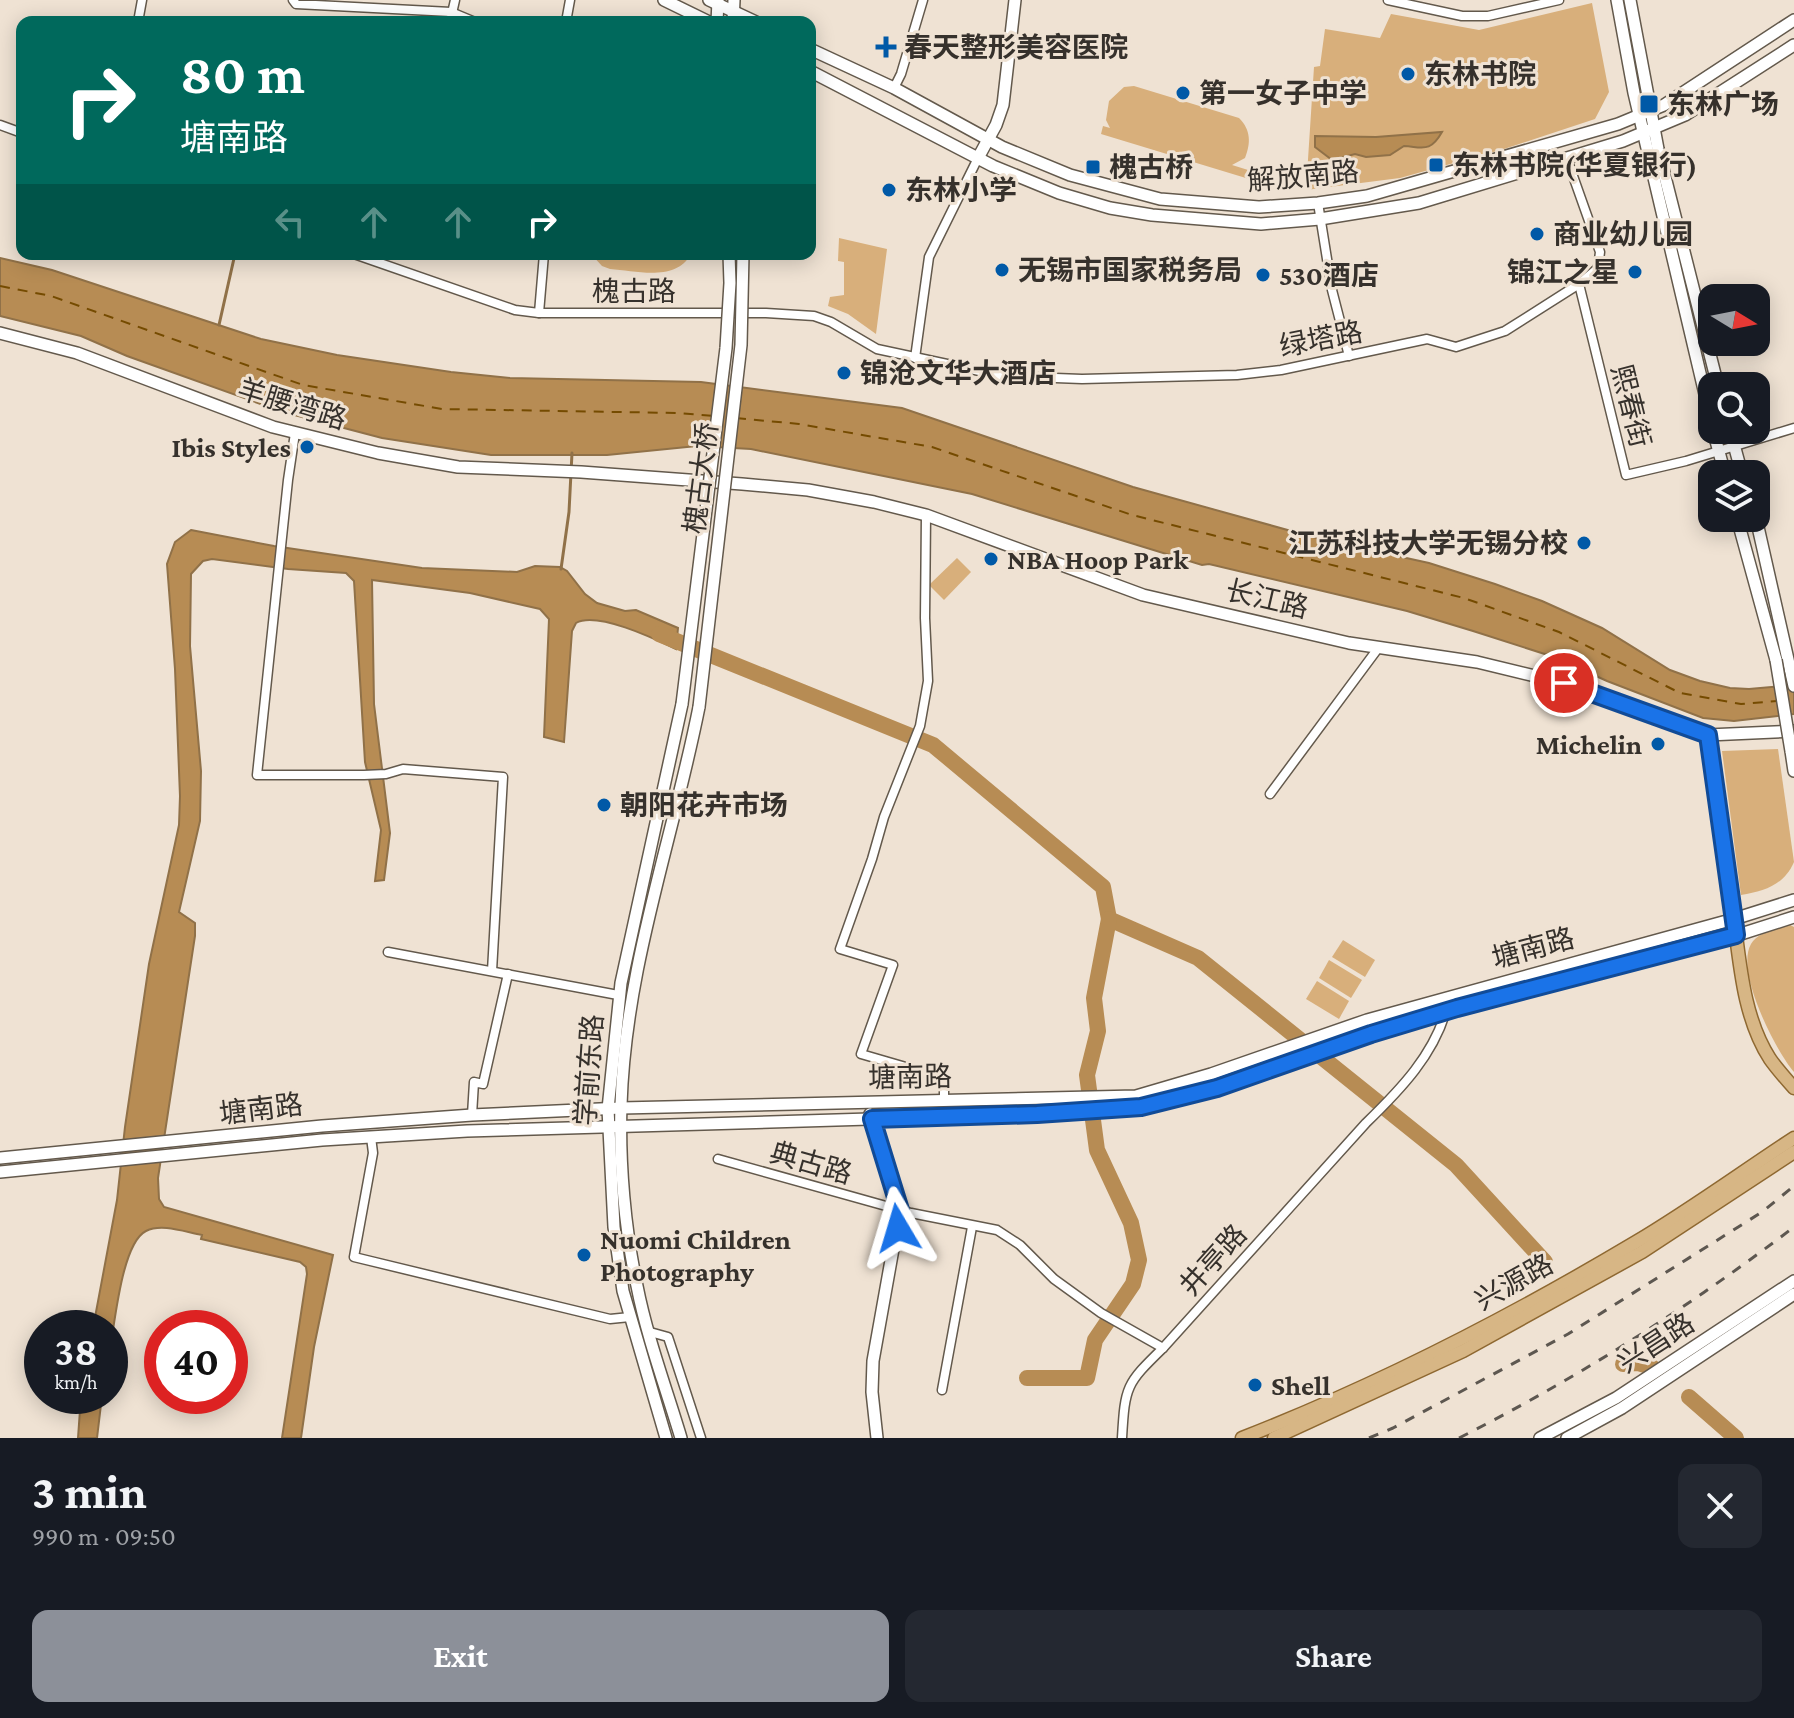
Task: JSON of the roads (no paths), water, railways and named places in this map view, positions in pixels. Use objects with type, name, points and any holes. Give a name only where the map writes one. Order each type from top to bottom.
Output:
[{"type":"main road","points":[[664,0],[697,16]]},
{"type":"main road","points":[[978,158],[1003,105],[1015,0]]},
{"type":"main road","points":[[1617,0],[1646,112]]},
{"type":"main road","points":[[1630,0],[1649,130],[1701,372]]},
{"type":"main road","points":[[715,1],[733,11]]},
{"type":"main road","name":"解放南路","points":[[816,52],[894,88],[988,140],[1070,175],[1160,199],[1247,207],[1318,203],[1367,196],[1618,124],[1664,105],[1794,20]]},
{"type":"main road","name":"解放南路","points":[[816,74],[978,158],[1059,193],[1110,208],[1213,222],[1261,224],[1320,219],[1419,203],[1567,159],[1685,115],[1794,45]]},
{"type":"main road","points":[[1649,130],[1714,372]]},
{"type":"main road","name":"槐古大桥","points":[[682,704],[726,348],[729,260]]},
{"type":"main road","name":"槐古大桥","points":[[699,707],[741,345],[743,260]]},
{"type":"main road","name":"羊腰湾路","points":[[0,333],[77,353],[273,427],[378,453],[458,467],[581,472]]},
{"type":"main road","points":[[1717,444],[1721,460]]},
{"type":"main road","points":[[1734,444],[1738,460]]},
{"type":"main road","name":"长江路","points":[[581,472],[808,490],[874,502],[926,515],[1143,595],[1379,647],[1477,662],[1564,683],[1708,735]]},
{"type":"main road","points":[[1741,532],[1776,660],[1794,771]]},
{"type":"main road","points":[[1759,532],[1794,686]]},
{"type":"main road","name":"学前东路","points":[[666,1438],[630,1317],[614,1227],[608,1109],[618,995],[682,704]]},
{"type":"main road","name":"学前东路","points":[[681,1438],[637,1288],[628,1225],[621,1108],[634,986],[660,862],[689,759],[699,707]]},
{"type":"main road","points":[[1708,735],[1794,731]]},
{"type":"main road","name":"塘南路","points":[[0,1172],[322,1140],[608,1125],[1057,1112],[1125,1102],[1449,996],[1794,900]]},
{"type":"main road","name":"塘南路","points":[[0,1158],[322,1126],[621,1108],[1056,1098],[1125,1102],[1141,1107],[1217,1088],[1349,1041],[1446,1011],[1794,917]]},
{"type":"main road","points":[[1734,919],[1742,979],[1754,1026],[1769,1058],[1794,1088]]},
{"type":"main road","points":[[867,1102],[900,1210],[873,1361],[872,1392],[877,1438]]},
{"type":"main road","name":"兴源路","points":[[1242,1438],[1300,1416],[1458,1341],[1636,1242],[1794,1138]]},
{"type":"main road","name":"兴源路","points":[[1274,1438],[1477,1344],[1642,1252],[1794,1152]]},
{"type":"main road","name":"兴昌路","points":[[1540,1438],[1616,1398],[1794,1281]]},
{"type":"main road","name":"兴昌路","points":[[1567,1438],[1622,1408],[1794,1294]]},
{"type":"street","points":[[293,0],[296,4],[451,12],[461,16]]},
{"type":"street","points":[[451,16],[455,0]]},
{"type":"street","points":[[894,88],[923,0]]},
{"type":"street","points":[[1388,0],[1462,16],[1488,16],[1559,0]]},
{"type":"street","points":[[915,358],[929,257],[978,158]]},
{"type":"street","name":"绿塔路","points":[[915,358],[1003,376],[1082,379],[1237,375],[1281,370],[1427,339],[1456,347],[1505,331],[1579,284],[1598,268],[1600,252],[1567,159]]},
{"type":"street","points":[[1318,203],[1332,290],[1349,356]]},
{"type":"street","name":"槐古路","points":[[371,260],[515,310],[539,313],[766,313],[814,316],[831,322],[877,349],[915,358]]},
{"type":"street","points":[[539,313],[543,260]]},
{"type":"street","name":"熙春街","points":[[1579,284],[1626,475],[1719,452],[1794,428]]},
{"type":"street","points":[[295,433],[257,775],[364,775],[403,769],[503,777],[492,971]]},
{"type":"street","points":[[926,515],[928,681],[920,726],[884,817],[840,949],[893,965],[861,1054],[923,1072],[944,1083],[944,1100]]},
{"type":"street","points":[[1270,794],[1379,647]]},
{"type":"street","points":[[1708,735],[1734,919]]},
{"type":"street","points":[[388,952],[618,995]]},
{"type":"street","points":[[472,1115],[474,1082],[483,1084],[508,974]]},
{"type":"street","name":"井亭路","points":[[1122,1438],[1125,1397],[1132,1378],[1391,1099],[1428,1054],[1449,996]]},
{"type":"street","points":[[371,1137],[373,1153],[354,1257],[610,1319],[630,1317]]},
{"type":"street","name":"典古路","points":[[718,1159],[900,1210],[997,1230],[1020,1245],[1054,1279],[1101,1313],[1163,1348]]},
{"type":"street","points":[[942,1390],[972,1227]]},
{"type":"street","points":[[650,1332],[668,1337],[701,1438]]},
{"type":"waterway","points":[[219,325],[234,260]]},
{"type":"waterway","points":[[561,569],[569,512],[572,453]]},
{"type":"waterway","points":[[659,634],[933,745],[1103,887],[1109,919],[1198,958],[1456,1165],[1545,1262]]},
{"type":"waterway","points":[[1027,1378],[1087,1378],[1095,1340],[1133,1284],[1139,1260],[1131,1223],[1097,1150],[1087,1075],[1098,1031],[1094,998],[1109,919]]},
{"type":"waterway","points":[[1623,1364],[1638,1363],[1652,1367]]},
{"type":"waterway","points":[[1689,1397],[1736,1438]]},
{"type":"railway","points":[[1369,1438],[1568,1334],[1762,1212],[1794,1186]]},
{"type":"railway","points":[[1459,1438],[1547,1391],[1632,1340],[1794,1227]]},
{"type":"place","name":"春天整形美容医院","points":[[886,47]]},
{"type":"place","name":"东林书院","points":[[1408,74]]},
{"type":"place","name":"第一女子中学","points":[[1183,93]]},
{"type":"place","name":"东林广场","points":[[1649,104]]},
{"type":"place","name":"东林书院(华夏银行)","points":[[1436,165]]},
{"type":"place","name":"槐古桥","points":[[1093,167]]},
{"type":"place","name":"东林小学","points":[[889,190]]},
{"type":"place","name":"商业幼儿园","points":[[1537,234]]},
{"type":"place","name":"无锡市国家税务局","points":[[1002,270]]},
{"type":"place","name":"锦江之星","points":[[1635,272]]},
{"type":"place","name":"530酒店","points":[[1263,275]]},
{"type":"place","name":"锦沧文华大酒店","points":[[844,373]]},
{"type":"place","name":"Ibis Styles","points":[[307,447]]},
{"type":"place","name":"江苏科技大学无锡分校","points":[[1584,543]]},
{"type":"place","name":"NBA Hoop Park","points":[[991,559]]},
{"type":"place","name":"Michelin","points":[[1658,744]]},
{"type":"place","name":"朝阳花卉市场","points":[[604,805]]},
{"type":"place","name":"Nuomi Children Photography","points":[[584,1255]]},
{"type":"place","name":"Shell","points":[[1255,1385]]}]
